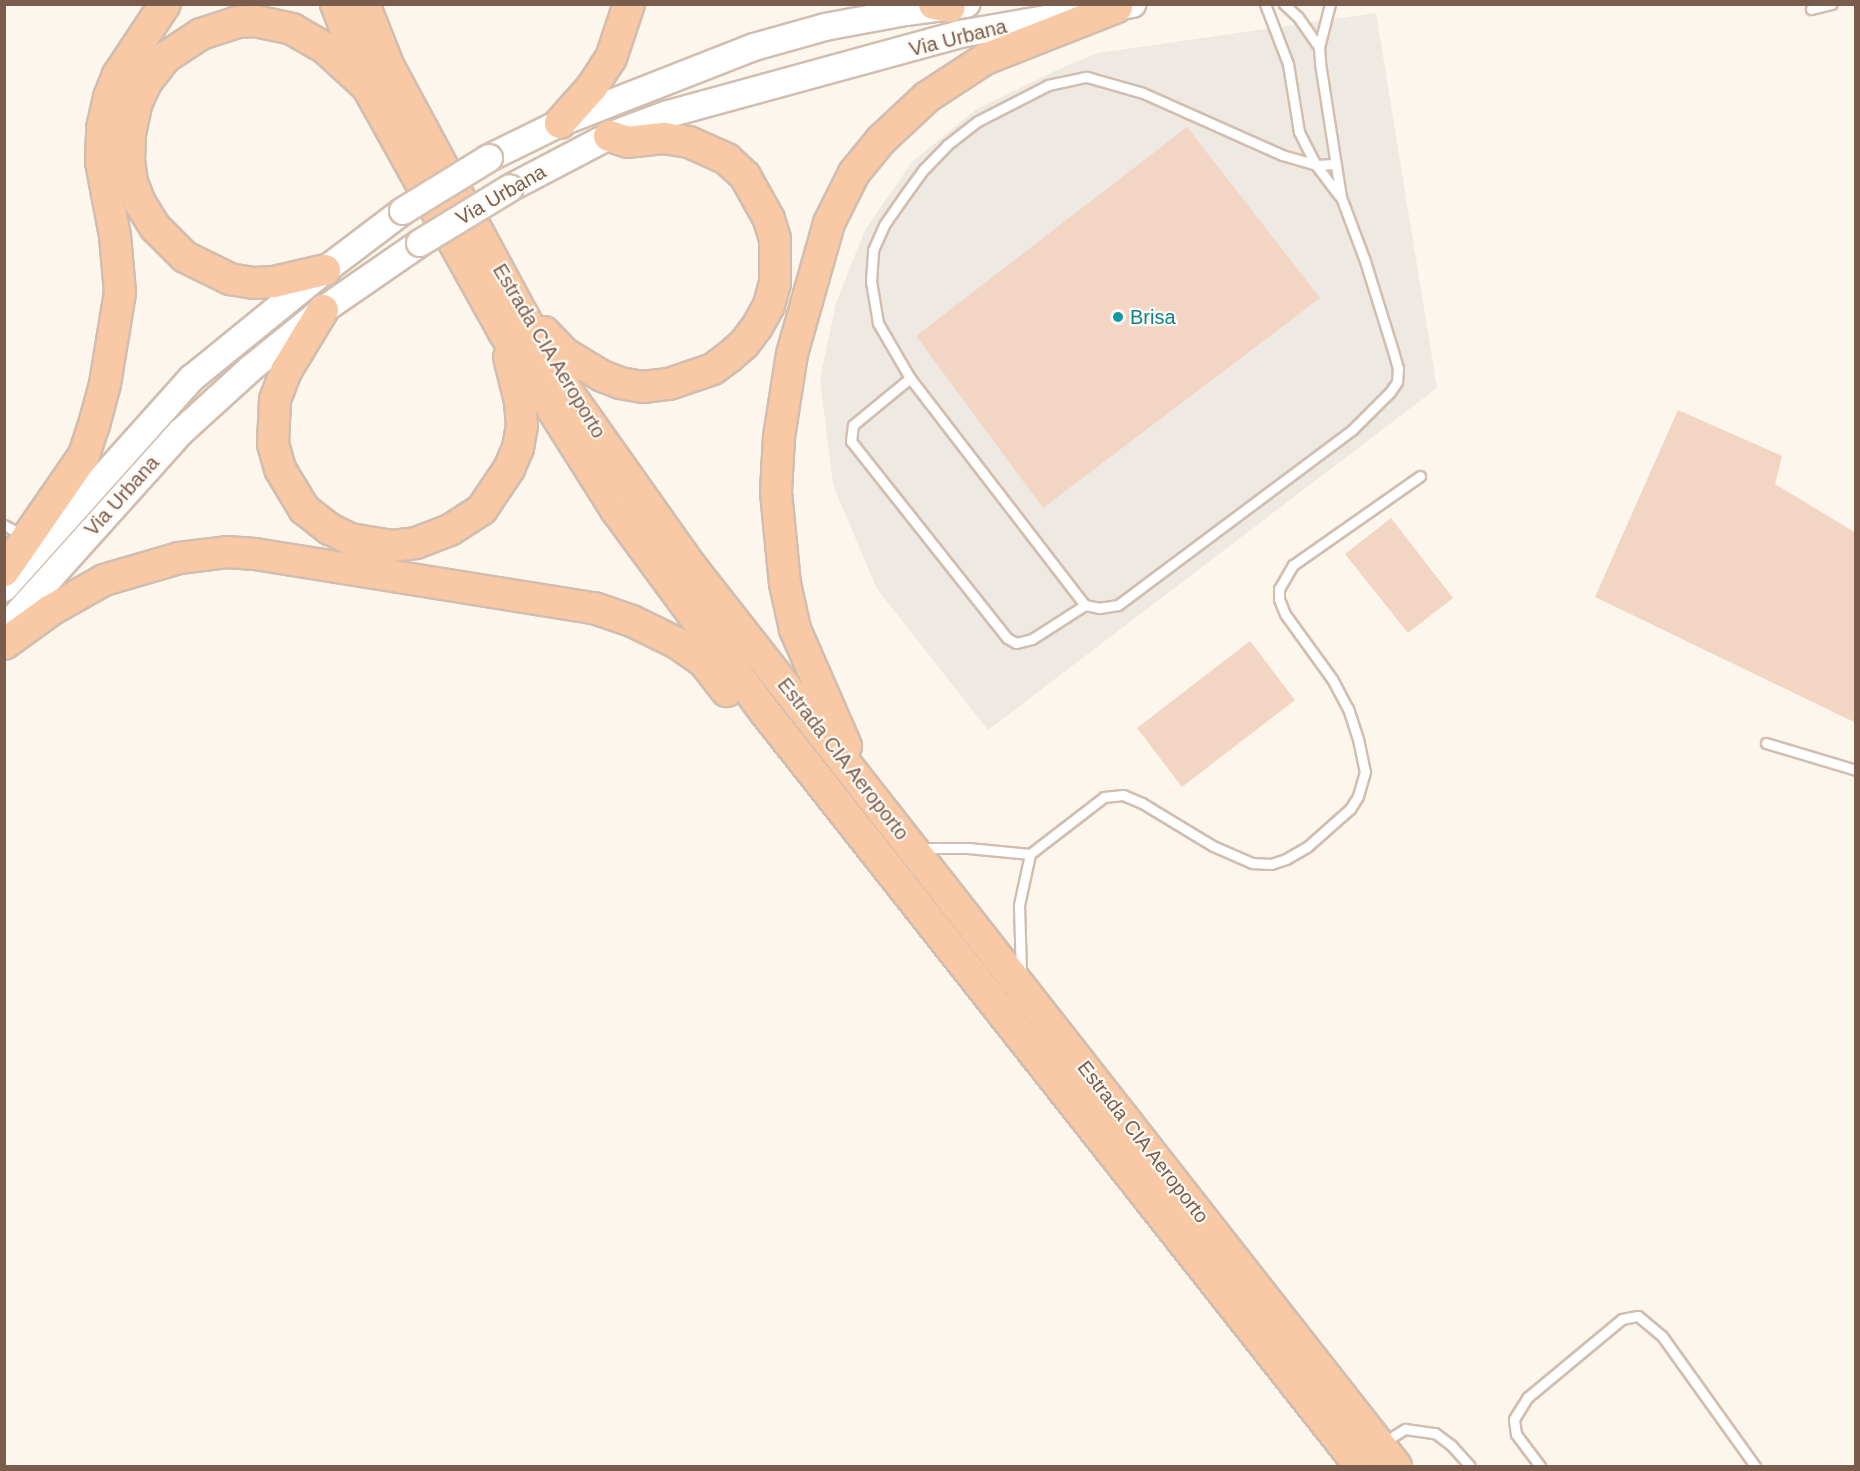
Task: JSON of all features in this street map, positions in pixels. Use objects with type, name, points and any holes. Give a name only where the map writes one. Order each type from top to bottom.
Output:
[{"type":"highway","points":[[4,571],[17,532],[84,455],[105,384],[120,292],[115,236],[101,162],[102,128],[109,97],[118,75],[165,4]]},
{"type":"highway","name":"Estrada CIA Aeroporto","points":[[336,4],[368,88],[513,323],[616,510],[744,683],[1076,1105],[1379,1459]]},
{"type":"highway","name":"Estrada CIA Aeroporto","points":[[364,4],[389,67],[513,323],[569,393],[690,565],[1022,987],[1379,1459]]},
{"type":"highway","points":[[389,4],[389,67]]},
{"type":"highway","points":[[560,123],[592,87],[611,58],[629,4]]},
{"type":"highway","points":[[863,785],[795,629],[785,584],[776,492],[778,436],[792,354],[829,223],[854,173],[881,140],[927,97],[985,59],[1124,6]]},
{"type":"highway","points":[[325,270],[274,282],[230,279],[185,258],[155,227],[132,182],[129,161],[130,143],[137,102],[147,81],[166,57],[183,44],[218,27],[255,21],[292,29],[325,48],[368,88]]},
{"type":"highway","points":[[513,323],[582,366],[621,383],[643,387],[669,384],[713,369],[744,344],[769,305],[776,283],[775,239],[769,219],[745,176],[727,159],[689,142],[664,138],[628,142],[609,136]]},
{"type":"highway","points":[[324,310],[286,371],[275,400],[273,444],[280,469],[304,509],[330,529],[350,539],[392,546],[433,539],[469,519],[482,509],[509,469],[518,448],[522,426],[513,323]]},
{"type":"highway","points":[[4,645],[51,610],[104,580],[179,558],[227,552],[284,557],[443,585],[536,598],[594,608],[632,621],[677,643],[704,662],[1021,1055],[1076,1105]]},
{"type":"main road","name":"Via Urbana","points":[[4,588],[192,378],[325,270],[403,211],[489,158],[560,123],[754,47],[825,27],[950,5]]},
{"type":"main road","name":"Via Urbana","points":[[4,629],[181,432],[250,369],[324,310],[420,243],[510,188],[609,136],[668,114],[960,34],[1124,6]]},
{"type":"lane","points":[[1265,4],[1288,64],[1299,132],[1316,165],[1341,197]]},
{"type":"lane","points":[[1284,4],[1298,17],[1319,46]]},
{"type":"lane","points":[[1330,4],[1319,46],[1335,164],[1341,197],[1365,261],[1398,368],[1393,387],[1352,430],[1118,605],[1100,608],[1085,605],[910,378],[878,323],[871,281],[873,250],[884,225],[924,169],[947,145],[988,116],[1048,84],[1087,77],[1143,93],[1282,155],[1316,165],[1335,164]]},
{"type":"lane","points":[[1811,9],[1831,4]]},
{"type":"lane","points":[[910,378],[853,426],[850,432],[851,441],[1007,638],[1016,643],[1032,639],[1085,605]]},
{"type":"lane","points":[[1022,987],[1019,905],[1030,854],[1104,797],[1123,795],[1142,803],[1213,846],[1252,863],[1271,864],[1286,859],[1307,847],[1350,809],[1358,796],[1365,772],[1358,739],[1348,709],[1332,679],[1285,614],[1279,599],[1279,589],[1293,565],[1420,476]]},
{"type":"lane","points":[[1766,743],[1856,770]]},
{"type":"lane","points":[[914,849],[968,848],[1030,854]]},
{"type":"lane","points":[[1540,1467],[1516,1434],[1514,1419],[1528,1397],[1622,1319],[1638,1316],[1662,1336],[1755,1467]]},
{"type":"lane","points":[[1379,1459],[1405,1429],[1436,1433],[1451,1445],[1470,1467]]},
{"type":"shaded area","points":[[1376,13],[1437,388],[988,730],[877,589],[833,485],[820,379],[836,303],[865,230],[912,162],[975,110],[1057,70],[1098,53]]},
{"type":"building","name":"Brisa","points":[[1187,127],[1320,298],[1043,508],[916,336]]},
{"type":"building","points":[[1678,410],[1782,456],[1775,484],[1856,533],[1856,723],[1595,597]]},
{"type":"building","points":[[1391,518],[1453,598],[1408,633],[1345,554]]},
{"type":"building","points":[[1250,641],[1295,700],[1182,787],[1137,728]]},
{"type":"place","name":"Brisa","points":[[1118,317]]}]
